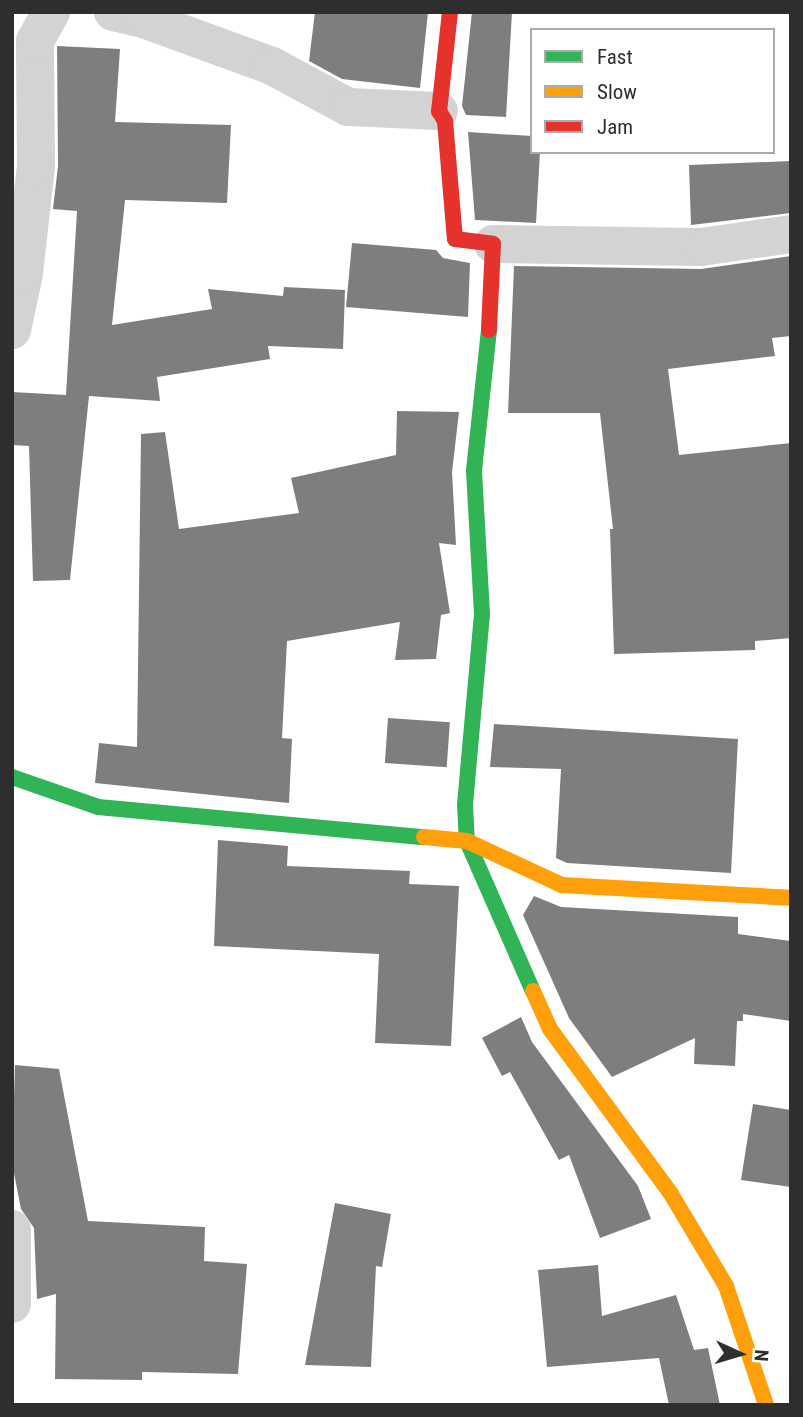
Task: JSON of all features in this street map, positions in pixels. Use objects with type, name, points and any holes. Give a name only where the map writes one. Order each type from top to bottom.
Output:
[{"type":"street","points":[[12,330],[24,273],[36,166],[35,41],[51,12]]},
{"type":"street","points":[[113,12],[143,19],[272,66],[348,107],[439,111]]},
{"type":"street","points":[[450,12],[439,111],[445,121],[454,239],[493,244],[701,247],[791,234]]},
{"type":"street","points":[[493,244],[488,360],[474,471],[482,614],[465,805],[467,841],[550,1029],[671,1194],[726,1286],[766,1405]]},
{"type":"street","points":[[12,777],[98,807],[467,841],[562,885],[791,898]]},
{"type":"street","points":[[12,1229],[12,1304]]},
{"type":"building","points":[[315,12],[428,12],[420,88],[342,79],[309,61]]},
{"type":"building","points":[[472,12],[512,12],[506,117],[466,115],[462,106]]},
{"type":"building","points":[[12,45],[14,165],[12,181]]},
{"type":"building","points":[[57,46],[120,49],[115,122],[231,125],[227,203],[125,200],[112,325],[212,309],[208,289],[283,296],[284,287],[345,290],[343,349],[268,346],[270,359],[157,377],[160,401],[89,396],[70,580],[33,581],[29,446],[12,445],[12,392],[66,395],[77,211],[53,209],[58,166]]},
{"type":"building","points":[[468,132],[530,136],[530,154],[540,154],[536,223],[475,220]]},
{"type":"building","points":[[791,161],[791,213],[691,225],[689,165]]},
{"type":"building","points":[[352,243],[436,250],[443,258],[470,263],[468,317],[346,307]]},
{"type":"building","points":[[791,256],[791,336],[772,338],[775,356],[668,369],[679,455],[791,443],[791,638],[755,641],[755,650],[614,654],[610,529],[613,529],[600,413],[508,413],[514,266],[701,269]]},
{"type":"building","points":[[397,411],[459,412],[452,472],[456,545],[439,543],[450,613],[441,615],[436,659],[395,660],[400,622],[287,641],[282,738],[292,739],[289,803],[95,783],[99,743],[137,747],[141,434],[165,432],[179,529],[299,513],[291,478],[396,455]]},
{"type":"building","points":[[388,718],[450,722],[447,767],[385,763]]},
{"type":"building","points":[[494,724],[738,739],[731,873],[567,863],[556,858],[561,769],[490,767]]},
{"type":"building","points":[[218,840],[288,846],[287,866],[410,871],[409,884],[459,886],[451,1046],[375,1043],[379,954],[214,946]]},
{"type":"building","points":[[534,896],[561,907],[738,917],[738,934],[791,941],[791,1021],[743,1014],[743,1021],[737,1021],[735,1066],[694,1064],[695,1038],[612,1077],[569,1018],[523,915]]},
{"type":"building","points":[[521,1017],[532,1042],[638,1186],[651,1219],[600,1238],[569,1155],[559,1160],[510,1072],[502,1076],[482,1038]]},
{"type":"building","points":[[15,1065],[59,1069],[88,1221],[205,1227],[204,1261],[247,1264],[238,1374],[142,1372],[142,1380],[55,1379],[56,1294],[37,1299],[34,1228],[21,1209],[12,1163]]},
{"type":"building","points":[[753,1104],[791,1110],[791,1187],[741,1180]]},
{"type":"building","points":[[335,1203],[391,1214],[382,1267],[376,1266],[371,1367],[305,1365]]},
{"type":"building","points":[[598,1265],[602,1316],[676,1295],[694,1350],[708,1348],[720,1405],[669,1405],[659,1358],[547,1367],[538,1270]]},
{"type":"traffic: fast","points":[[489,330],[474,471],[482,614],[465,805],[467,841],[533,991]]},
{"type":"traffic: fast","points":[[12,777],[98,807],[424,837]]},
{"type":"traffic: slow","points":[[424,837],[467,841],[562,885],[791,898]]},
{"type":"traffic: slow","points":[[533,991],[550,1029],[671,1194],[726,1286],[766,1405]]},
{"type":"traffic: jam","points":[[450,12],[439,111],[445,121],[455,239],[493,244],[489,330]]}]
